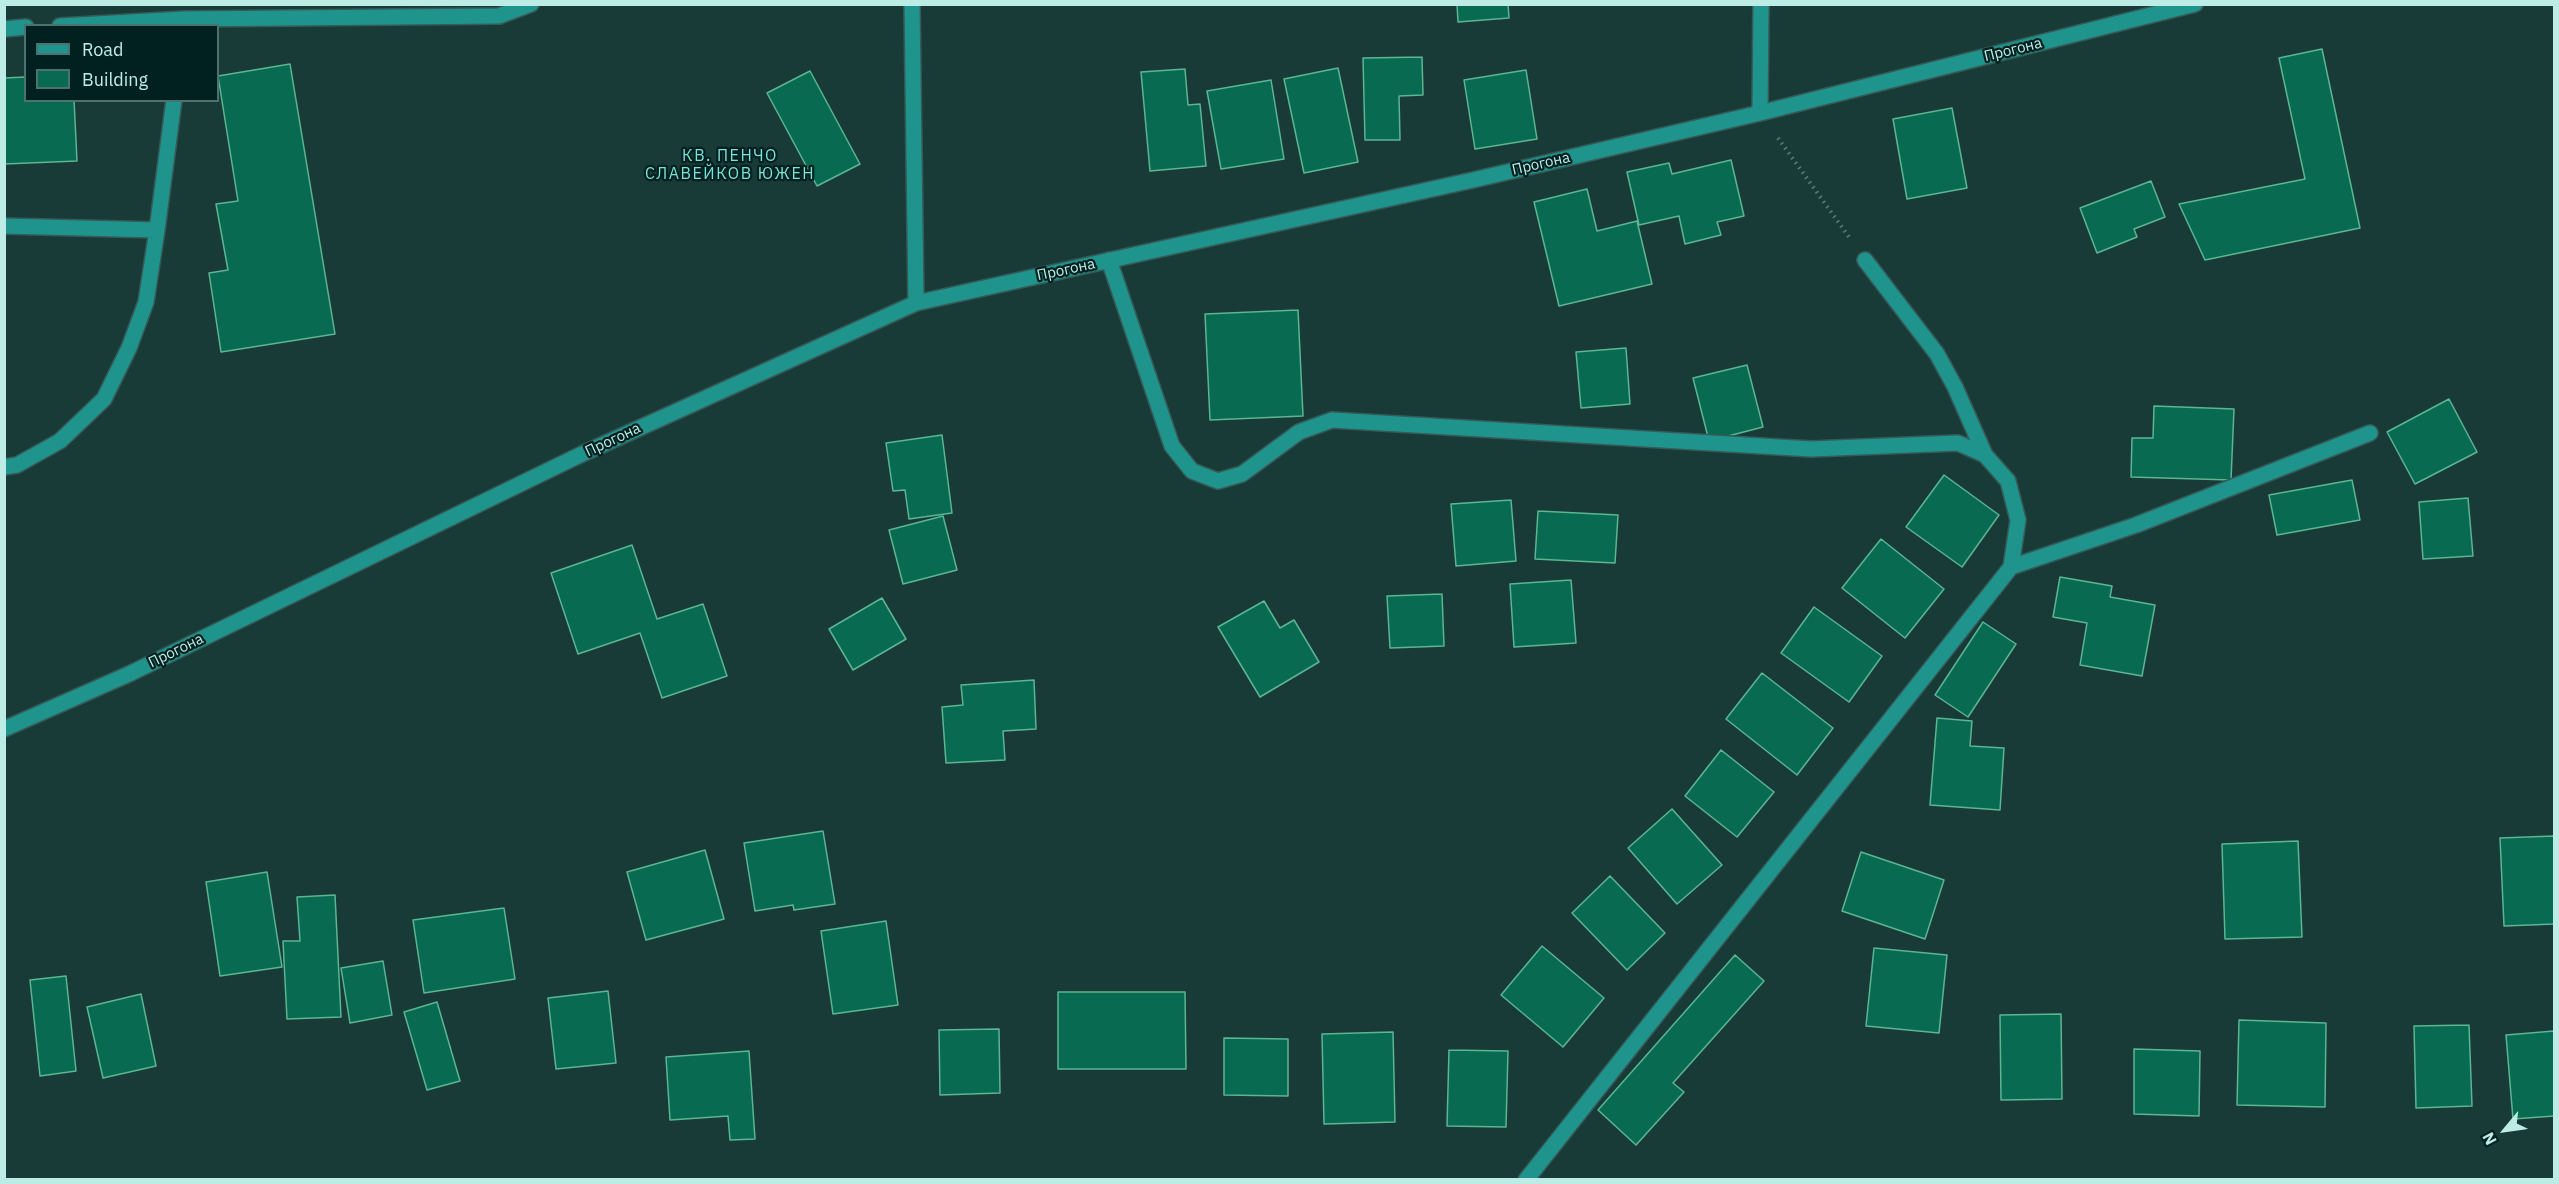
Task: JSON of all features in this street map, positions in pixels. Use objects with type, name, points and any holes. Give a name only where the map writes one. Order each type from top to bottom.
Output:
[{"type":"street","points":[[85,24],[185,16],[499,16],[531,4]]},
{"type":"street","points":[[912,4],[915,303]]},
{"type":"street","points":[[1760,113],[1761,4]]},
{"type":"street","name":"Прогона","points":[[4,729],[129,674],[582,454],[915,303],[1760,113],[2195,4]]},
{"type":"street","points":[[4,29],[24,27]]},
{"type":"street","points":[[4,467],[17,465],[60,441],[104,399],[129,348],[146,302],[174,102]]},
{"type":"street","points":[[4,226],[156,230]]},
{"type":"street","points":[[1109,260],[1172,446],[1192,471],[1218,481],[1242,474],[1299,432],[1332,420],[1811,449],[1958,444],[1985,455]]},
{"type":"street","points":[[1526,1179],[2011,567],[2018,520],[2008,481],[1985,455],[1955,387],[1937,354],[1865,260]]},
{"type":"street","points":[[2011,567],[2136,525],[2370,433]]},
{"type":"path","points":[[1760,113],[1865,260]]},
{"type":"building","points":[[1457,4],[1508,4],[1509,18],[1458,22]]},
{"type":"building","points":[[2322,49],[2360,228],[2205,260],[2179,204],[2305,179],[2279,58]]},
{"type":"building","points":[[1422,57],[1423,95],[1399,96],[1400,140],[1365,140],[1363,58]]},
{"type":"building","points":[[290,64],[335,334],[221,352],[209,273],[228,270],[216,204],[238,201],[219,76]]},
{"type":"building","points":[[1338,68],[1358,162],[1304,173],[1284,79]]},
{"type":"building","points":[[1185,69],[1188,105],[1200,104],[1206,166],[1150,171],[1141,72]]},
{"type":"building","points":[[1526,70],[1537,139],[1475,149],[1464,80]]},
{"type":"building","points":[[810,71],[860,164],[817,186],[767,93]]},
{"type":"building","points":[[24,77],[24,102],[74,102],[77,161],[4,164],[4,78]]},
{"type":"building","points":[[1271,80],[1284,159],[1221,169],[1207,91]]},
{"type":"building","points":[[1952,108],[1967,188],[1907,199],[1893,119]]},
{"type":"building","points":[[1731,160],[1744,216],[1717,222],[1721,235],[1685,244],[1679,216],[1639,225],[1627,172],[1669,163],[1672,174]]},
{"type":"building","points":[[2151,181],[2165,217],[2134,229],[2137,237],[2097,253],[2080,208]]},
{"type":"building","points":[[1587,189],[1597,231],[1637,221],[1652,284],[1559,306],[1534,202]]},
{"type":"building","points":[[1298,310],[1303,416],[1210,420],[1205,314]]},
{"type":"building","points":[[1626,348],[1630,404],[1581,408],[1576,352]]},
{"type":"building","points":[[1747,365],[1763,427],[1709,441],[1693,378]]},
{"type":"building","points":[[2449,399],[2477,452],[2415,484],[2387,432]]},
{"type":"building","points":[[2154,406],[2234,409],[2231,480],[2131,477],[2132,438],[2153,438]]},
{"type":"building","points":[[942,435],[952,513],[909,519],[905,490],[893,491],[886,443]]},
{"type":"building","points":[[1944,475],[1999,515],[1962,567],[1906,527]]},
{"type":"building","points":[[2352,480],[2360,520],[2277,535],[2269,495]]},
{"type":"building","points":[[2468,498],[2473,556],[2423,559],[2419,502]]},
{"type":"building","points":[[1511,500],[1516,561],[1456,566],[1451,504]]},
{"type":"building","points":[[1538,511],[1618,515],[1615,563],[1535,559]]},
{"type":"building","points":[[943,516],[957,570],[903,584],[889,530]]},
{"type":"building","points":[[1881,539],[1944,589],[1905,638],[1842,588]]},
{"type":"building","points":[[632,545],[657,619],[703,604],[727,676],[662,698],[640,633],[578,654],[551,573]]},
{"type":"building","points":[[2060,577],[2112,586],[2110,597],[2155,605],[2142,676],[2080,665],[2087,623],[2053,617]]},
{"type":"building","points":[[1571,580],[1576,643],[1514,647],[1510,584]]},
{"type":"building","points":[[1442,594],[1444,646],[1390,648],[1387,596]]},
{"type":"building","points":[[882,598],[906,639],[853,670],[829,629]]},
{"type":"building","points":[[1264,601],[1280,628],[1294,620],[1319,662],[1260,697],[1218,627]]},
{"type":"building","points":[[1814,607],[1882,656],[1849,702],[1781,653]]},
{"type":"building","points":[[1983,622],[2016,644],[1968,717],[1935,695]]},
{"type":"building","points":[[1762,673],[1833,728],[1797,775],[1726,719]]},
{"type":"building","points":[[1034,680],[1036,729],[1003,731],[1005,760],[946,763],[942,707],[963,705],[961,685]]},
{"type":"building","points":[[1937,718],[1972,721],[1970,746],[2004,748],[2000,810],[1930,805]]},
{"type":"building","points":[[1721,750],[1774,792],[1737,837],[1685,796]]},
{"type":"building","points":[[1672,809],[1722,865],[1677,904],[1628,848]]},
{"type":"building","points":[[823,831],[835,904],[794,910],[793,905],[755,911],[744,843]]},
{"type":"building","points":[[2554,836],[2554,924],[2504,926],[2500,838]]},
{"type":"building","points":[[2298,841],[2302,937],[2225,939],[2222,844]]},
{"type":"building","points":[[705,850],[724,919],[646,940],[627,872]]},
{"type":"building","points":[[1861,852],[1944,880],[1925,939],[1842,911]]},
{"type":"building","points":[[267,872],[282,967],[220,976],[206,882]]},
{"type":"building","points":[[1610,876],[1665,933],[1627,970],[1572,913]]},
{"type":"building","points":[[335,895],[341,1017],[287,1019],[283,941],[300,941],[297,897]]},
{"type":"building","points":[[504,908],[515,979],[424,993],[413,920]]},
{"type":"building","points":[[886,921],[898,1005],[833,1014],[821,931]]},
{"type":"building","points":[[1542,946],[1604,998],[1563,1047],[1501,995]]},
{"type":"building","points":[[1874,948],[1947,955],[1939,1033],[1866,1026]]},
{"type":"building","points":[[1735,955],[1764,981],[1673,1083],[1684,1092],[1636,1145],[1598,1110]]},
{"type":"building","points":[[383,961],[392,1015],[350,1023],[341,968]]},
{"type":"building","points":[[66,976],[76,1071],[40,1076],[30,980]]},
{"type":"building","points":[[608,991],[616,1063],[556,1069],[548,998]]},
{"type":"building","points":[[1058,992],[1185,992],[1186,1069],[1058,1069]]},
{"type":"building","points":[[141,994],[156,1066],[103,1078],[87,1007]]},
{"type":"building","points":[[437,1002],[460,1081],[427,1090],[404,1012]]},
{"type":"building","points":[[2061,1014],[2062,1099],[2001,1100],[2000,1015]]},
{"type":"building","points":[[2239,1020],[2326,1023],[2325,1107],[2237,1105]]},
{"type":"building","points":[[2469,1025],[2472,1106],[2416,1108],[2414,1026]]},
{"type":"building","points":[[999,1029],[1000,1093],[940,1095],[939,1030]]},
{"type":"building","points":[[2554,1031],[2554,1116],[2513,1119],[2506,1035]]},
{"type":"building","points":[[1393,1032],[1395,1122],[1324,1124],[1322,1034]]},
{"type":"building","points":[[1224,1038],[1288,1039],[1288,1096],[1224,1095]]},
{"type":"building","points":[[2134,1049],[2200,1051],[2199,1116],[2134,1114]]},
{"type":"building","points":[[1449,1050],[1508,1051],[1506,1127],[1447,1126]]},
{"type":"building","points":[[749,1051],[755,1139],[730,1140],[728,1116],[670,1120],[666,1057]]},
{"type":"district","name":"КВ. ПЕНЧО СЛАВЕЙКОВ ЮЖЕН","points":[[730,165]]}]
